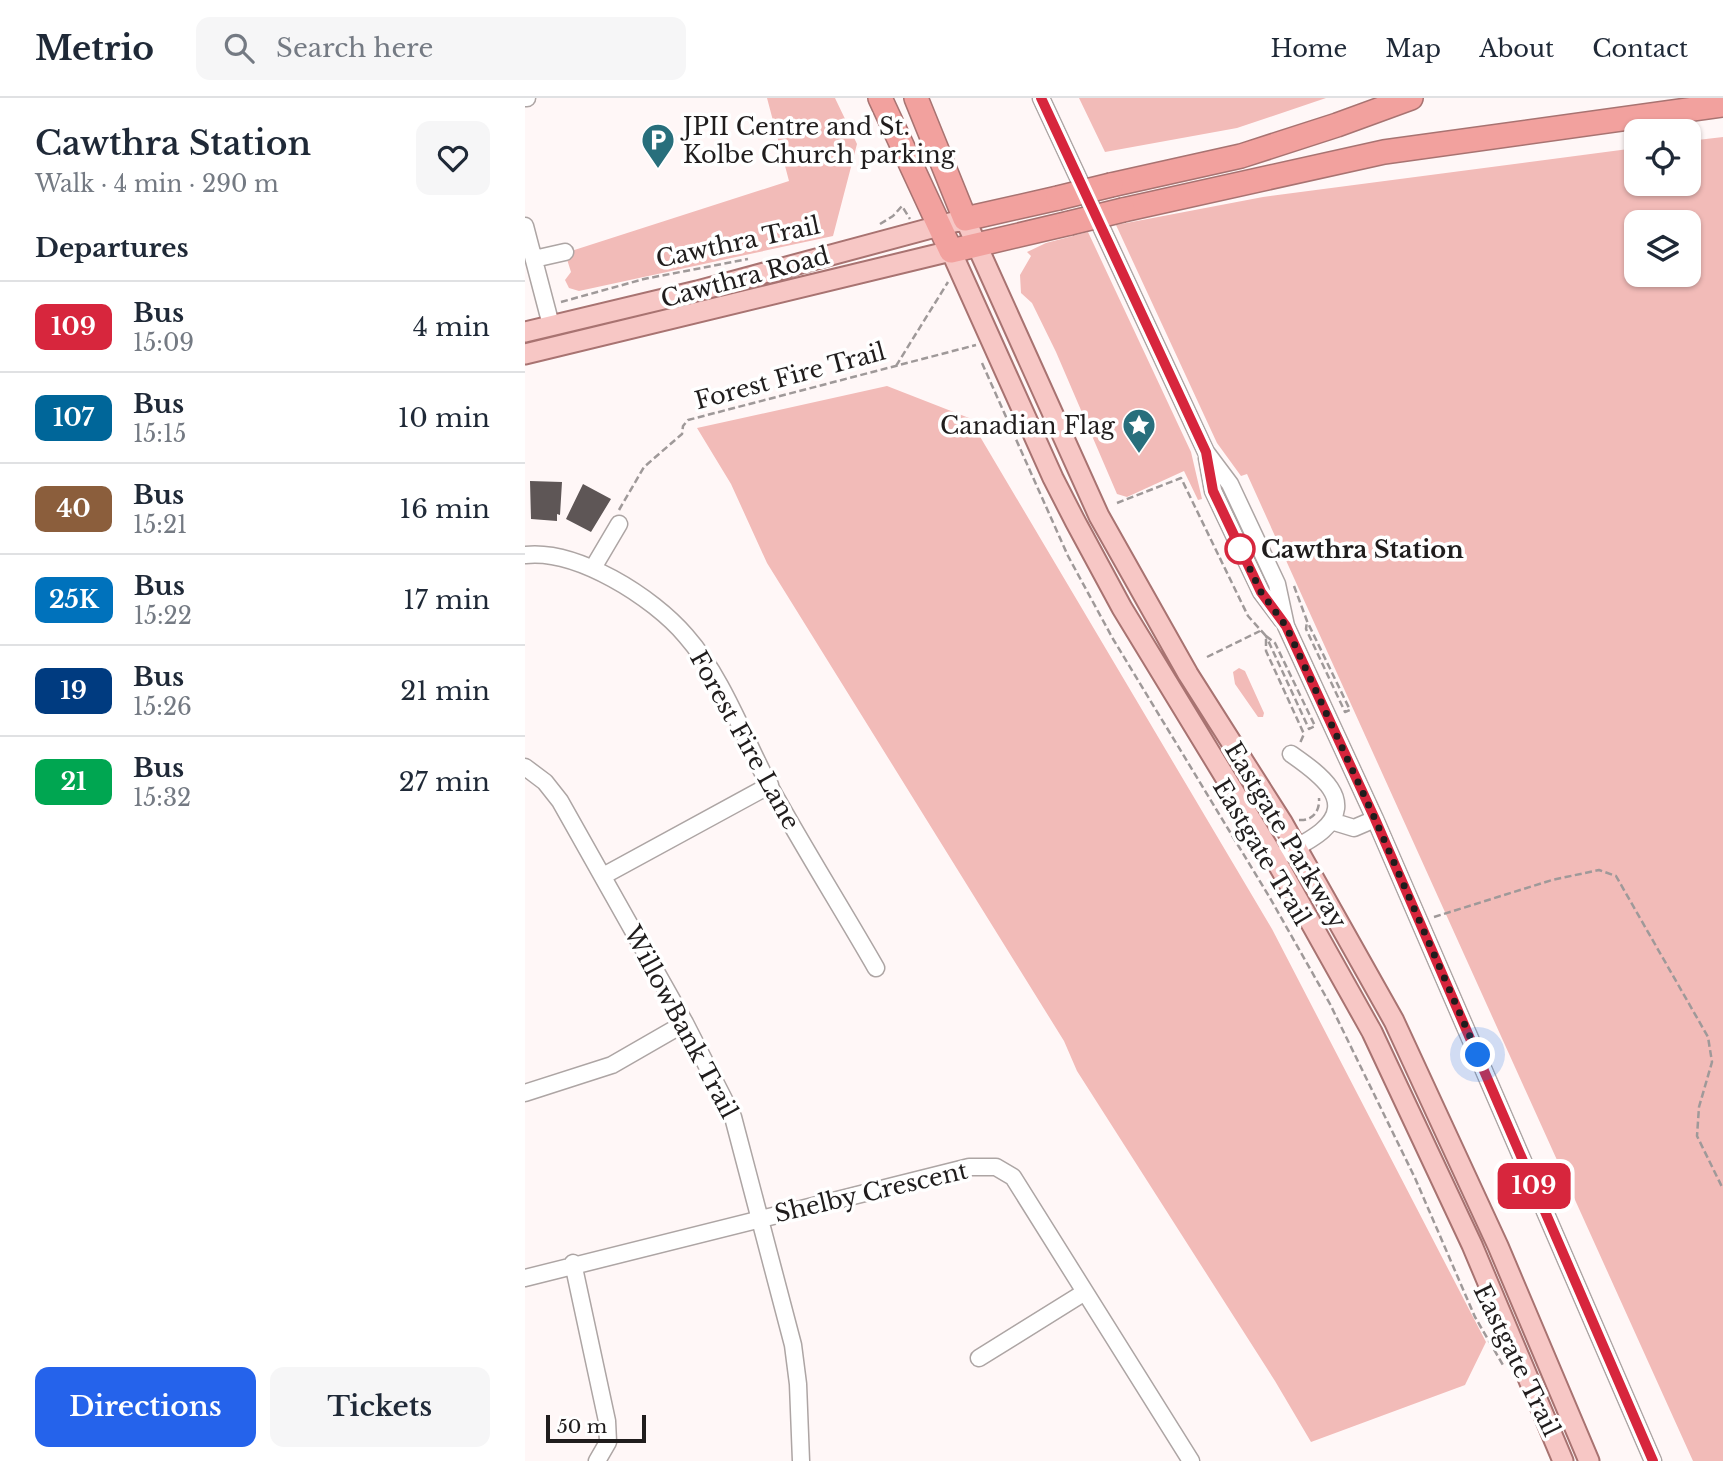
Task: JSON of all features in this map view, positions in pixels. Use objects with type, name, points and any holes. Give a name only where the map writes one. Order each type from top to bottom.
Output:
[{"type":"highway","points":[[880,98],[951,251],[1197,191],[1384,152],[1723,105]]},
{"type":"highway","points":[[916,98],[965,219],[1241,156],[1411,98]]},
{"type":"main road","name":"Cawthra Road","points":[[525,332],[697,291],[965,219]]},
{"type":"main road","name":"Eastgate Parkway","points":[[965,219],[1099,516],[1188,674],[1296,846],[1394,1021],[1498,1246],[1589,1461]]},
{"type":"main road","name":"Cawthra Road","points":[[525,354],[951,251]]},
{"type":"main road","name":"Eastgate Parkway","points":[[951,251],[1075,521],[1122,608],[1276,859],[1389,1067],[1472,1245],[1563,1461]]},
{"type":"street","points":[[1041,98],[1206,452],[1230,484],[1277,584],[1286,626],[1420,921],[1653,1461]]},
{"type":"street","points":[[525,226],[551,326]]},
{"type":"street","points":[[534,260],[565,253]]},
{"type":"street","points":[[593,568],[618,519]]},
{"type":"street","name":"Forest Fire Lane","points":[[525,555],[557,556],[593,568],[655,608],[686,635],[709,668],[770,785],[876,968]]},
{"type":"street","points":[[1276,859],[1323,831],[1331,821],[1335,808],[1333,792],[1325,779],[1295,750]]},
{"type":"street","points":[[525,767],[545,782],[560,801],[603,876],[770,785]]},
{"type":"street","points":[[1331,821],[1354,828],[1375,819]]},
{"type":"street","name":"WillowBank Trail","points":[[603,876],[685,1023],[733,1117],[793,1345],[798,1384],[801,1461]]},
{"type":"street","points":[[525,1093],[612,1065],[685,1023]]},
{"type":"street","name":"Shelby Crescent","points":[[525,1278],[969,1167],[996,1167],[1013,1177],[1191,1461]]},
{"type":"street","points":[[573,1264],[607,1421],[608,1442],[597,1461]]},
{"type":"street","points":[[979,1358],[1085,1292]]},
{"type":"path","points":[[872,227],[904,206]]},
{"type":"path","name":"Cawthra Trail","points":[[572,297],[644,279],[759,257]]},
{"type":"path","points":[[944,275],[950,279],[955,292]]},
{"type":"path","points":[[895,366],[950,279]]},
{"type":"path","name":"Eastgate Trail","points":[[973,336],[986,377],[1068,556],[1113,639],[1270,898],[1330,1004],[1415,1178],[1475,1317],[1503,1364]]},
{"type":"path","name":"Forest Fire Trail","points":[[618,519],[645,467],[683,434],[683,426],[688,420],[977,345]]},
{"type":"path","points":[[1118,503],[1181,478],[1237,597],[1248,617],[1276,643],[1315,726],[1309,729],[1266,636]]},
{"type":"path","points":[[1291,579],[1307,621],[1350,710],[1345,712],[1306,628],[1307,621]]},
{"type":"path","points":[[1207,657],[1261,631]]},
{"type":"path","points":[[1266,636],[1266,651],[1304,734],[1295,750]]},
{"type":"path","points":[[1296,820],[1310,818],[1316,813],[1318,796]]},
{"type":"path","points":[[1420,921],[1552,880],[1599,870],[1616,876],[1708,1037],[1712,1062],[1699,1107],[1697,1136],[1723,1189]]},
{"type":"shaded area","points":[[767,98],[835,98],[857,144],[833,236],[579,291],[569,288],[565,280],[571,272],[565,253],[789,181]]},
{"type":"shaded area","points":[[1079,98],[1326,98],[1237,128],[1105,152]]},
{"type":"shaded area","points":[[1723,137],[1723,1461],[1693,1461],[1247,474],[1241,476],[1217,443],[1116,225],[1263,197],[1624,150],[1624,196],[1701,196],[1701,140]]},
{"type":"shaded area","points":[[1088,232],[1191,452],[1202,499],[1198,500],[1184,471],[1127,497],[1117,494],[1056,352],[1032,303],[1021,293],[1020,275],[1031,256],[1027,252],[1046,243]]},
{"type":"shaded area","points":[[887,386],[969,418],[1272,929],[1486,1342],[1465,1385],[1311,1442],[1077,1071],[1064,1041],[767,563],[731,484],[697,428]]},
{"type":"shaded area","points":[[1239,668],[1245,671],[1264,713],[1263,717],[1258,717],[1235,684],[1233,672]]},
{"type":"building","points":[[530,481],[562,482],[560,515],[557,514],[557,521],[531,519]]},
{"type":"building","points":[[583,484],[611,499],[591,532],[566,519]]},
{"type":"bus line","name":"109","points":[[1041,98],[1206,452],[1213,491],[1261,592],[1286,626],[1375,819],[1653,1461]]},
{"type":"place","name":"JPII Centre and St. Kolbe Church parking","points":[[658,170]]},
{"type":"place","name":"Canadian Flag","points":[[1139,455]]},
{"type":"place","name":"Cawthra Station","points":[[1240,549]]},
{"type":"route","points":[[1240,549],[1237,542],[1261,592],[1286,626],[1375,819],[1478,1055]]}]
